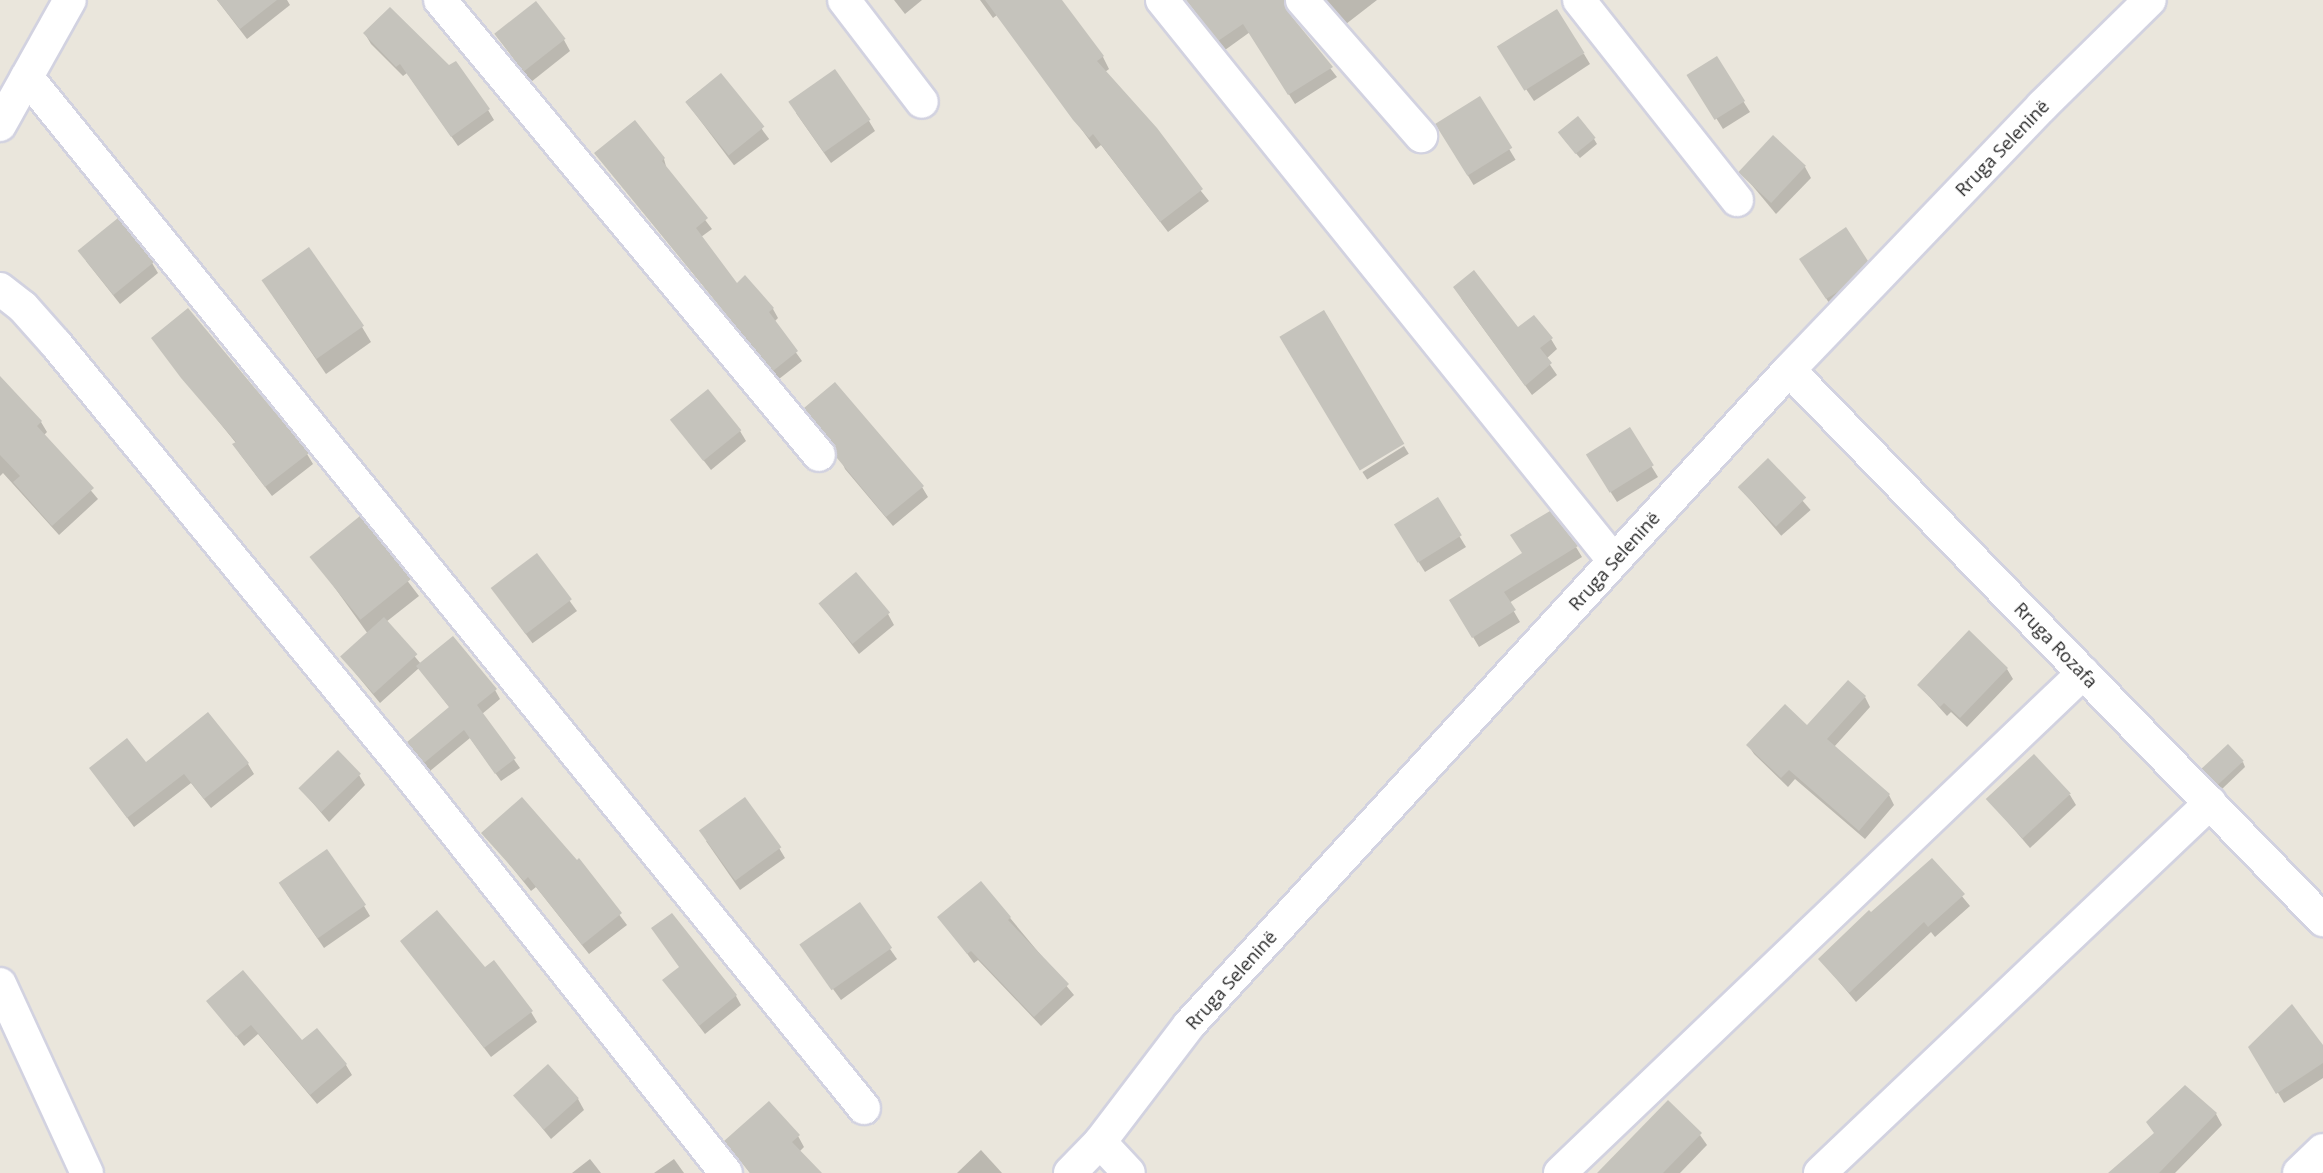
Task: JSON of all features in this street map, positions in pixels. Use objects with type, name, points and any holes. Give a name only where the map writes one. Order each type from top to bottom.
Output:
[{"type":"street","points":[[0,125],[70,0]]},
{"type":"street","points":[[440,0],[819,455]]},
{"type":"street","points":[[844,0],[922,102]]},
{"type":"street","points":[[1162,0],[1614,561]]},
{"type":"street","points":[[1302,0],[1422,136]]},
{"type":"street","points":[[1579,0],[1737,200]]},
{"type":"street","name":"Rruga Seleninë","points":[[1070,1173],[1100,1142],[1189,1025],[1789,370],[2042,106],[2150,0]]},
{"type":"street","points":[[27,77],[864,1108]]},
{"type":"street","points":[[0,289],[23,307],[65,354],[410,775],[726,1173]]},
{"type":"street","name":"Rruga Rozafa","points":[[1789,370],[2323,920]]},
{"type":"street","points":[[1560,1173],[2083,673]]},
{"type":"street","points":[[1820,1173],[2210,803]]},
{"type":"street","points":[[0,984],[87,1173]]},
{"type":"street","points":[[1100,1142],[1129,1173]]},
{"type":"street","points":[[2299,1173],[2323,1150]]},
{"type":"building","points":[[217,0],[277,0],[240,29]]},
{"type":"building","points":[[985,0],[1062,0],[1104,56],[1097,61],[1157,128],[1203,189],[1160,222],[1093,134],[1089,138],[1073,120]]},
{"type":"building","points":[[1186,0],[1284,0],[1288,12],[1333,67],[1288,95],[1243,24],[1218,41]]},
{"type":"building","points":[[536,1],[566,39],[524,71],[494,34]]},
{"type":"building","points":[[390,7],[449,65],[456,61],[490,109],[451,137],[400,64],[396,67],[363,33]]},
{"type":"building","points":[[1557,9],[1585,53],[1524,91],[1497,47]]},
{"type":"building","points":[[1717,56],[1745,101],[1715,120],[1686,75]]},
{"type":"building","points":[[835,69],[871,120],[824,152],[788,102]]},
{"type":"building","points":[[721,73],[764,127],[729,156],[685,102]]},
{"type":"building","points":[[1480,96],[1512,148],[1467,176],[1435,124]]},
{"type":"building","points":[[1578,116],[1596,138],[1575,154],[1558,132]]},
{"type":"building","points":[[635,120],[665,158],[662,161],[708,218],[696,228],[737,283],[745,275],[774,308],[769,312],[798,351],[773,371],[594,153]]},
{"type":"building","points":[[1773,135],[1806,166],[1771,203],[1738,172]]},
{"type":"building","points":[[118,218],[154,262],[113,295],[78,251]]},
{"type":"building","points":[[1846,227],[1868,261],[1841,290],[1826,299],[1799,259]]},
{"type":"building","points":[[309,247],[364,326],[317,359],[261,280]]},
{"type":"building","points":[[1474,270],[1518,327],[1534,315],[1553,338],[1540,348],[1552,363],[1525,386],[1453,287]]},
{"type":"building","points":[[188,308],[309,453],[265,487],[232,444],[236,442],[151,338]]},
{"type":"building","points":[[1324,310],[1404,444],[1360,471],[1279,337]]},
{"type":"building","points":[[0,376],[42,421],[37,426],[94,488],[52,526],[13,482],[20,476],[0,455]]},
{"type":"building","points":[[835,382],[924,486],[886,517],[837,458],[833,443],[804,408]]},
{"type":"building","points":[[708,389],[741,430],[703,461],[670,420]]},
{"type":"building","points":[[1630,427],[1654,465],[1610,493],[1586,455]]},
{"type":"building","points":[[1768,458],[1806,498],[1776,527],[1738,487]]},
{"type":"building","points":[[1438,497],[1462,535],[1418,563],[1394,525]]},
{"type":"building","points":[[1550,511],[1578,546],[1504,592],[1516,610],[1472,638],[1449,600],[1522,553],[1510,535]]},
{"type":"building","points":[[360,516],[411,579],[360,620],[309,557]]},
{"type":"building","points":[[537,553],[572,599],[526,634],[491,588]]},
{"type":"building","points":[[856,572],[890,613],[853,644],[818,603]]},
{"type":"building","points":[[384,617],[417,654],[374,694],[340,656]]},
{"type":"building","points":[[1969,630],[2008,668],[1960,718],[1944,703],[1940,707],[1917,685]]},
{"type":"building","points":[[453,636],[497,689],[477,705],[516,758],[495,774],[464,730],[424,763],[407,742],[449,707],[416,666]]},
{"type":"building","points":[[1848,680],[1866,696],[1827,739],[1890,794],[1859,831],[1789,770],[1781,778],[1746,745],[1785,704],[1807,725]]},
{"type":"building","points":[[208,712],[249,763],[204,799],[184,774],[127,818],[89,768],[127,738],[146,762]]},
{"type":"building","points":[[2228,744],[2244,761],[2217,785],[2202,769]]},
{"type":"building","points":[[338,750],[361,774],[321,812],[298,788]]},
{"type":"building","points":[[2034,754],[2071,793],[2023,839],[1986,799]]},
{"type":"building","points":[[522,797],[577,860],[579,858],[622,913],[582,945],[528,877],[524,881],[481,833]]},
{"type":"building","points":[[745,797],[781,847],[735,881],[699,831]]},
{"type":"building","points":[[327,849],[366,905],[318,939],[279,883]]},
{"type":"building","points":[[1932,858],[1965,894],[1928,927],[1924,922],[1849,993],[1818,959],[1869,910],[1871,912]]},
{"type":"building","points":[[981,881],[1011,917],[1008,920],[1069,984],[1034,1017],[971,951],[967,954],[937,917]]},
{"type":"building","points":[[860,902],[892,948],[832,990],[799,944]]},
{"type":"building","points":[[437,910],[485,967],[494,960],[533,1011],[484,1048],[400,941]]},
{"type":"building","points":[[672,913],[737,995],[699,1026],[662,980],[679,967],[651,928]]},
{"type":"building","points":[[243,970],[302,1040],[317,1028],[347,1064],[310,1095],[251,1025],[236,1037],[206,1001]]},
{"type":"building","points":[[2292,1004],[2323,1045],[2323,1063],[2276,1094],[2248,1047]]},
{"type":"building","points":[[548,1064],[579,1098],[544,1130],[513,1095]]},
{"type":"building","points":[[2185,1085],[2217,1113],[2159,1173],[2108,1173],[2154,1133],[2146,1122]]},
{"type":"building","points":[[1668,1100],[1702,1133],[1663,1173],[1597,1173]]},
{"type":"building","points":[[769,1101],[800,1135],[792,1142],[822,1173],[750,1173],[724,1141]]}]
